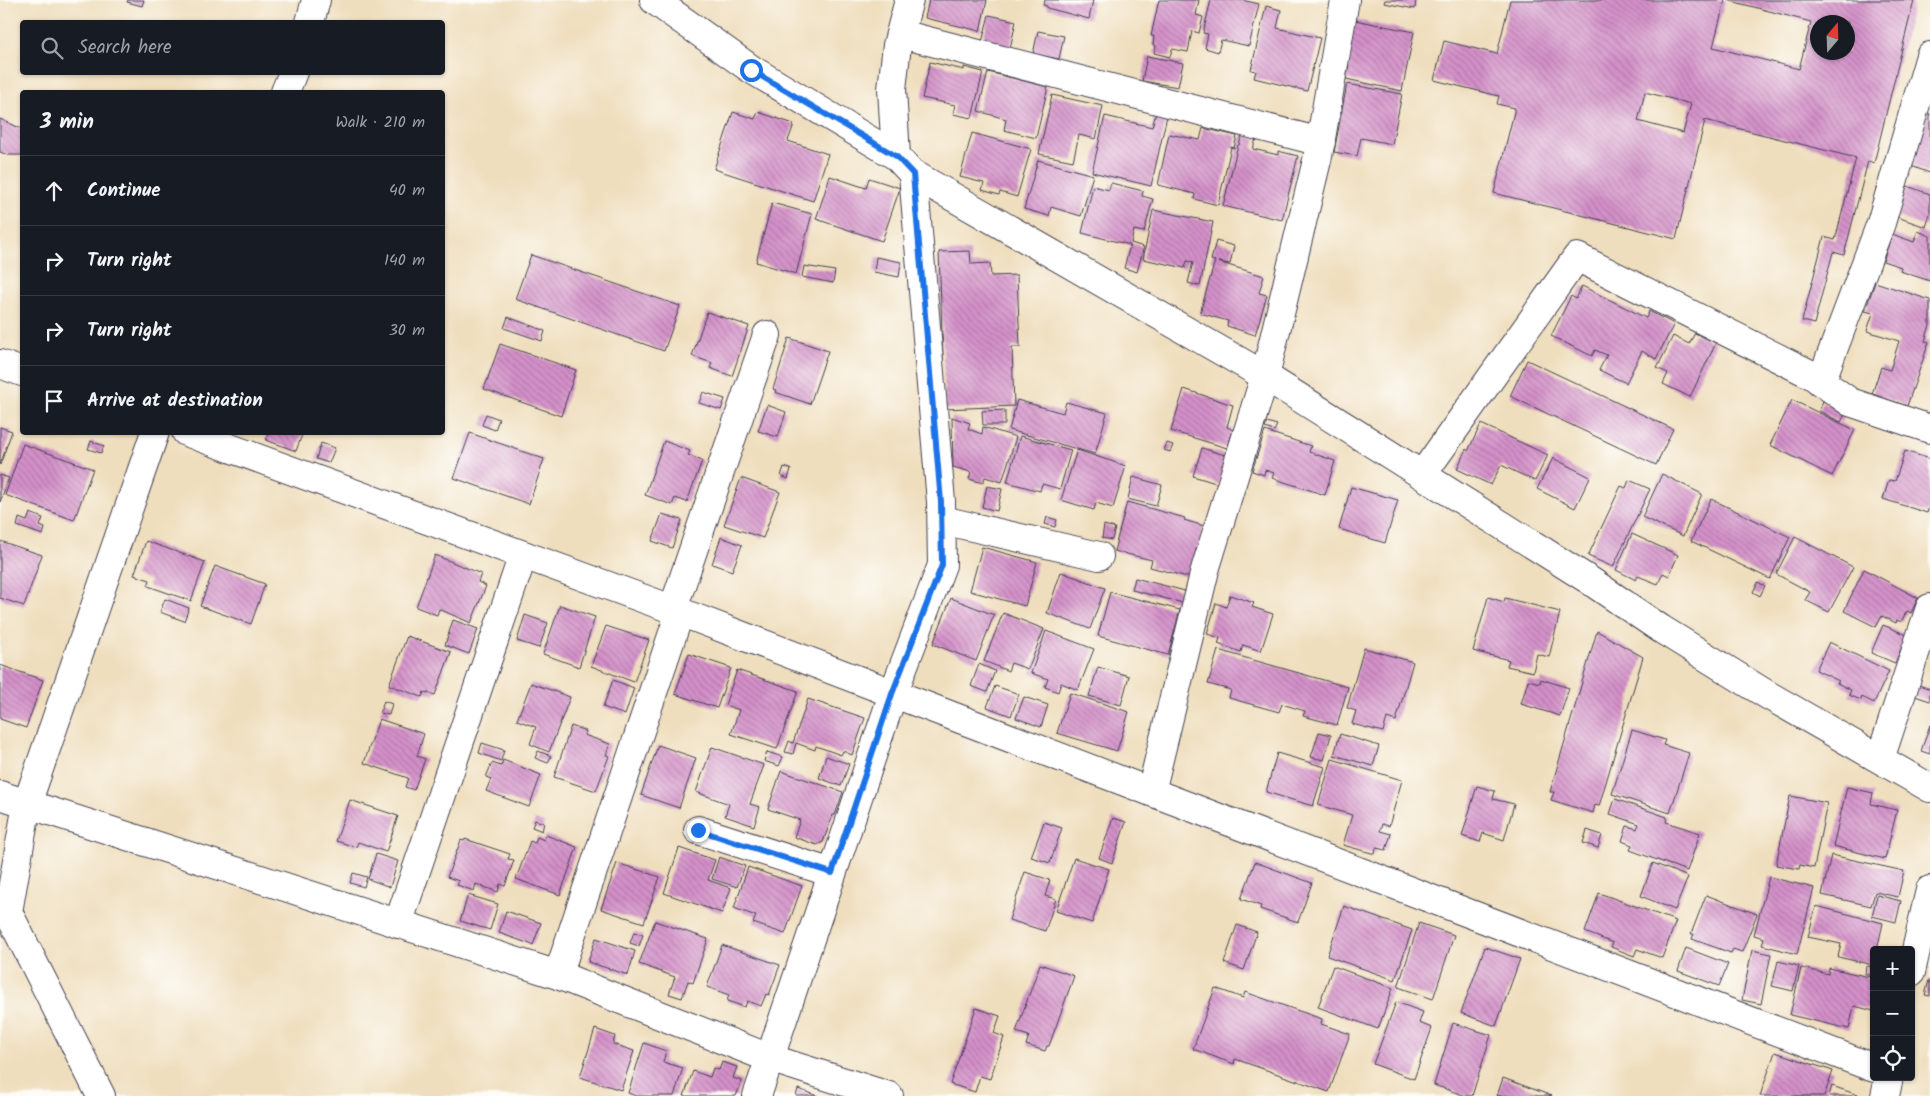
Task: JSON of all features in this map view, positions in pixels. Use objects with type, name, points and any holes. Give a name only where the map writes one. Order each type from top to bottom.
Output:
[{"type":"street","points":[[311,20],[316,0]]},
{"type":"street","points":[[654,0],[751,70],[904,165],[1265,376],[1589,580],[1660,629],[1766,694],[1930,788]]},
{"type":"street","points":[[758,1096],[769,1058],[892,694],[942,565],[942,520],[904,165],[892,89],[897,45],[910,0]]},
{"type":"street","points":[[1151,792],[1205,570],[1265,376],[1321,142],[1342,0]]},
{"type":"street","points":[[900,34],[1321,142]]},
{"type":"street","points":[[1821,382],[1881,222],[1930,56]]},
{"type":"street","points":[[286,90],[291,75]]},
{"type":"street","points":[[1422,475],[1577,257],[1812,375],[1850,402],[1930,429]]},
{"type":"street","points":[[558,975],[767,335]]},
{"type":"street","points":[[0,364],[20,371]]},
{"type":"street","points":[[101,1096],[8,912],[27,804],[153,435]]},
{"type":"street","points":[[194,435],[677,610],[892,694],[1870,1066]]},
{"type":"street","points":[[942,520],[1100,556]]},
{"type":"street","points":[[398,924],[523,555]]},
{"type":"street","points":[[1880,759],[1930,608]]},
{"type":"street","points":[[0,795],[558,975],[769,1058],[880,1095]]},
{"type":"street","points":[[698,830],[832,873]]},
{"type":"street","points":[[1915,955],[1930,890]]},
{"type":"street","points":[[1885,1096],[1888,1081]]},
{"type":"building","points":[[128,0],[144,0],[142,6],[127,2]]},
{"type":"building","points":[[929,0],[987,0],[980,31],[925,18]]},
{"type":"building","points":[[1045,0],[1093,0],[1089,19],[1047,8],[1047,6],[1043,5]]},
{"type":"building","points":[[1159,0],[1199,0],[1196,15],[1203,17],[1199,33],[1192,31],[1188,52],[1172,49],[1170,57],[1154,53],[1156,46],[1153,45],[1154,36],[1151,36]]},
{"type":"building","points":[[1211,0],[1242,0],[1259,4],[1249,46],[1221,40],[1218,52],[1205,48],[1208,34],[1203,33]]},
{"type":"building","points":[[1385,0],[1416,0],[1415,9],[1384,3]]},
{"type":"building","points":[[1510,0],[1725,0],[1713,47],[1799,69],[1810,26],[1810,60],[1855,60],[1855,15],[1810,15],[1810,22],[1727,0],[1914,0],[1874,163],[1868,161],[1844,255],[1833,252],[1814,324],[1802,321],[1824,237],[1835,240],[1856,158],[1705,120],[1676,239],[1494,193],[1515,108],[1497,104],[1499,96],[1434,80],[1444,41],[1497,54]],"holes":[[[1645,92],[1691,104],[1683,133],[1638,121]]]},
{"type":"building","points":[[1266,6],[1281,10],[1277,28],[1320,38],[1307,91],[1254,78],[1256,71],[1251,70]]},
{"type":"building","points":[[989,15],[1016,21],[1010,49],[982,42]]},
{"type":"building","points":[[1355,20],[1414,32],[1402,91],[1346,79],[1349,65],[1346,65]]},
{"type":"building","points":[[1038,31],[1064,36],[1059,59],[1033,54]]},
{"type":"building","points":[[1147,56],[1183,63],[1178,87],[1142,81]]},
{"type":"building","points":[[930,62],[964,70],[964,67],[983,72],[972,118],[953,114],[955,105],[922,98]]},
{"type":"building","points":[[988,72],[1048,87],[1036,138],[1004,130],[1006,119],[978,111]]},
{"type":"building","points":[[1347,84],[1402,94],[1392,144],[1361,138],[1357,156],[1334,152]]},
{"type":"building","points":[[1052,95],[1103,106],[1096,139],[1079,135],[1073,161],[1039,154]]},
{"type":"building","points":[[733,112],[755,119],[758,112],[794,124],[788,141],[828,154],[813,201],[714,169]]},
{"type":"building","points":[[1156,113],[1167,116],[1151,186],[1092,172],[1105,116],[1152,127]]},
{"type":"building","points":[[1928,113],[1930,114],[1930,173],[1911,166]]},
{"type":"building","points":[[0,119],[20,128],[20,155],[8,155],[0,152]]},
{"type":"building","points":[[1203,128],[1237,136],[1234,148],[1231,147],[1218,205],[1194,199],[1195,194],[1158,185],[1169,134],[1200,140]]},
{"type":"building","points":[[972,133],[1031,149],[1017,197],[1000,192],[999,195],[982,190],[984,183],[960,177]]},
{"type":"building","points":[[1242,135],[1256,139],[1253,149],[1278,155],[1278,151],[1298,156],[1282,220],[1223,206]]},
{"type":"building","points":[[1038,160],[1093,175],[1081,216],[1051,207],[1049,216],[1024,209]]},
{"type":"building","points":[[830,176],[866,188],[869,178],[900,188],[882,241],[816,219]]},
{"type":"building","points":[[1111,183],[1143,191],[1142,196],[1153,199],[1144,232],[1134,230],[1131,243],[1144,247],[1137,272],[1124,268],[1130,245],[1082,233],[1093,186],[1109,190]]},
{"type":"building","points":[[1907,186],[1930,194],[1930,214],[1926,227],[1897,217]]},
{"type":"building","points":[[772,203],[812,214],[796,274],[756,262]]},
{"type":"building","points":[[1153,210],[1213,222],[1200,286],[1188,283],[1193,262],[1187,261],[1185,268],[1143,259]]},
{"type":"building","points":[[1918,231],[1930,236],[1930,281],[1900,271],[1901,267],[1883,261],[1892,234],[1914,242]]},
{"type":"building","points":[[1216,241],[1234,246],[1230,264],[1218,262],[1264,276],[1259,293],[1267,295],[1255,335],[1227,326],[1228,321],[1200,313],[1215,261],[1211,260]]},
{"type":"building","points":[[970,251],[971,264],[990,263],[991,276],[1017,275],[1020,347],[1012,347],[1014,406],[945,409],[939,252]]},
{"type":"building","points":[[531,255],[680,306],[664,351],[515,299]]},
{"type":"building","points":[[876,257],[901,262],[899,277],[874,272]]},
{"type":"building","points":[[804,266],[835,271],[833,283],[802,277]]},
{"type":"building","points":[[1875,282],[1930,300],[1930,325],[1925,341],[1929,342],[1907,406],[1872,394],[1881,367],[1890,370],[1899,341],[1867,331],[1873,313],[1865,311]]},
{"type":"building","points":[[1582,286],[1646,318],[1649,311],[1674,324],[1656,359],[1642,351],[1626,383],[1599,370],[1607,355],[1595,350],[1592,356],[1551,336],[1571,296],[1576,299]]},
{"type":"building","points":[[707,312],[749,326],[732,376],[710,368],[712,363],[692,356]]},
{"type":"building","points":[[508,317],[545,331],[542,341],[504,328]]},
{"type":"building","points":[[1695,333],[1716,343],[1690,397],[1663,384],[1668,373],[1657,368],[1673,336],[1689,344]]},
{"type":"building","points":[[789,338],[828,351],[810,404],[775,392],[776,390],[773,389]]},
{"type":"building","points":[[500,344],[576,370],[561,416],[484,389]]},
{"type":"building","points":[[1527,360],[1673,429],[1656,465],[1510,396]]},
{"type":"building","points":[[1184,389],[1233,405],[1227,427],[1233,430],[1227,448],[1171,431]]},
{"type":"building","points":[[703,392],[725,399],[721,410],[699,403]]},
{"type":"building","points":[[1017,400],[1063,413],[1066,402],[1107,413],[1095,454],[1009,430]]},
{"type":"building","points":[[1792,400],[1855,430],[1832,476],[1770,445]]},
{"type":"building","points":[[1823,401],[1846,412],[1841,422],[1819,411]]},
{"type":"building","points":[[767,405],[786,412],[778,437],[758,431]]},
{"type":"building","points":[[1005,410],[1005,425],[983,425],[982,411]]},
{"type":"building","points":[[486,414],[499,419],[495,430],[482,425]]},
{"type":"building","points":[[952,417],[970,423],[968,429],[982,434],[983,427],[1016,437],[1002,482],[985,477],[983,483],[969,479],[971,472],[953,467]]},
{"type":"building","points":[[1267,422],[1277,425],[1274,431],[1265,428]]},
{"type":"building","points":[[1481,424],[1548,455],[1535,481],[1501,465],[1491,485],[1457,469]]},
{"type":"building","points":[[0,427],[12,431],[0,465]]},
{"type":"building","points":[[1265,431],[1311,446],[1309,452],[1335,461],[1325,495],[1272,478],[1274,473],[1265,470],[1264,475],[1252,471]]},
{"type":"building","points":[[470,433],[544,459],[529,504],[454,478]]},
{"type":"building","points":[[268,435],[302,435],[296,451],[266,440]]},
{"type":"building","points":[[1020,436],[1071,450],[1060,489],[1042,484],[1040,491],[1007,482]]},
{"type":"building","points":[[91,441],[104,446],[101,453],[88,449]]},
{"type":"building","points":[[664,441],[690,451],[688,455],[702,461],[687,502],[675,498],[672,505],[645,495]]},
{"type":"building","points":[[321,443],[335,448],[329,463],[316,459]]},
{"type":"building","points":[[1167,443],[1173,445],[1170,452],[1164,450]]},
{"type":"building","points":[[23,444],[93,469],[74,520],[5,495]]},
{"type":"building","points":[[1202,448],[1228,456],[1219,484],[1193,476]]},
{"type":"building","points":[[1077,450],[1126,466],[1113,508],[1096,503],[1094,510],[1061,500]]},
{"type":"building","points":[[1905,451],[1930,459],[1930,504],[1927,513],[1883,499],[1889,480],[1895,481]]},
{"type":"building","points":[[1553,458],[1590,477],[1575,508],[1537,489]]},
{"type":"building","points":[[784,467],[791,469],[788,479],[781,476]]},
{"type":"building","points":[[1662,474],[1702,494],[1683,536],[1642,517]]},
{"type":"building","points":[[0,475],[9,478],[0,502]]},
{"type":"building","points":[[1133,477],[1162,485],[1156,506],[1128,499]]},
{"type":"building","points":[[741,478],[780,492],[763,538],[724,525]]},
{"type":"building","points":[[1629,480],[1650,489],[1613,567],[1588,556],[1621,486],[1626,488]]},
{"type":"building","points":[[987,486],[1002,489],[997,511],[982,507]]},
{"type":"building","points":[[1351,487],[1398,500],[1385,543],[1339,529]]},
{"type":"building","points":[[1711,499],[1790,537],[1770,579],[1691,541]]},
{"type":"building","points":[[1127,502],[1185,518],[1184,520],[1204,526],[1191,578],[1150,567],[1152,560],[1114,551]]},
{"type":"building","points":[[30,513],[43,518],[40,526],[45,528],[43,535],[17,526],[19,518],[27,521]]},
{"type":"building","points":[[662,514],[682,520],[672,548],[652,541]]},
{"type":"building","points":[[1047,517],[1057,520],[1055,527],[1045,524]]},
{"type":"building","points":[[1104,525],[1115,528],[1112,540],[1102,538]]},
{"type":"building","points":[[1632,534],[1678,555],[1669,576],[1663,573],[1658,584],[1638,576],[1636,580],[1616,570]]},
{"type":"building","points":[[721,537],[742,545],[732,571],[712,564]]},
{"type":"building","points":[[1795,537],[1853,567],[1829,612],[1805,600],[1810,592],[1776,574]]},
{"type":"building","points":[[0,541],[42,555],[24,606],[0,598]]},
{"type":"building","points":[[146,541],[205,562],[191,601],[148,586],[150,580],[134,575]]},
{"type":"building","points":[[982,547],[1037,562],[1025,606],[970,591]]},
{"type":"building","points":[[435,555],[481,574],[478,582],[486,586],[471,623],[439,609],[437,615],[416,607]]},
{"type":"building","points":[[215,566],[265,584],[251,624],[200,606]]},
{"type":"building","points":[[1864,569],[1918,598],[1911,613],[1907,611],[1901,622],[1897,620],[1896,623],[1882,616],[1876,627],[1844,611]]},
{"type":"building","points":[[1061,572],[1105,588],[1090,629],[1047,613]]},
{"type":"building","points":[[1135,578],[1185,591],[1183,603],[1132,590]]},
{"type":"building","points":[[1758,582],[1765,586],[1760,596],[1753,592]]},
{"type":"building","points":[[1110,592],[1180,610],[1168,655],[1098,636]]},
{"type":"building","points":[[1230,595],[1254,603],[1252,607],[1273,614],[1261,651],[1243,645],[1241,652],[1218,644],[1220,638],[1207,634],[1216,603],[1226,607]]},
{"type":"building","points":[[1488,597],[1504,602],[1505,598],[1560,612],[1549,657],[1537,654],[1533,672],[1507,666],[1509,660],[1473,651]]},
{"type":"building","points":[[951,598],[994,615],[976,661],[933,644]]},
{"type":"building","points":[[165,599],[189,608],[184,621],[160,612]]},
{"type":"building","points":[[560,605],[595,617],[579,667],[543,654]]},
{"type":"building","points":[[1003,613],[1044,629],[1028,669],[1011,663],[1008,671],[984,661]]},
{"type":"building","points":[[525,615],[548,623],[539,648],[517,641]]},
{"type":"building","points":[[453,620],[478,629],[469,654],[445,645]]},
{"type":"building","points":[[1883,625],[1907,635],[1895,663],[1871,653]]},
{"type":"building","points":[[606,626],[649,640],[634,682],[591,666]]},
{"type":"building","points":[[1046,631],[1094,649],[1078,690],[1061,683],[1058,692],[1045,687],[1048,679],[1031,673]]},
{"type":"building","points":[[1597,631],[1643,657],[1599,806],[1595,805],[1593,813],[1551,800],[1554,792],[1550,792]]},
{"type":"building","points":[[407,636],[451,652],[435,695],[424,692],[422,697],[389,685]]},
{"type":"building","points":[[1829,642],[1889,671],[1874,703],[1862,697],[1861,700],[1849,695],[1851,690],[1837,683],[1839,681],[1816,670]]},
{"type":"building","points":[[1364,648],[1413,662],[1396,721],[1387,718],[1383,732],[1352,724],[1356,711],[1347,708]]},
{"type":"building","points":[[1218,650],[1348,687],[1337,725],[1303,716],[1305,711],[1282,704],[1279,712],[1229,698],[1231,690],[1208,684]]},
{"type":"building","points":[[689,654],[731,668],[717,708],[675,694]]},
{"type":"building","points":[[979,664],[995,671],[987,692],[971,686]]},
{"type":"building","points":[[0,665],[43,680],[26,728],[0,719]]},
{"type":"building","points":[[1098,667],[1129,676],[1121,705],[1089,696]]},
{"type":"building","points":[[737,670],[798,691],[777,749],[731,734],[739,710],[725,705]]},
{"type":"building","points":[[1541,679],[1569,688],[1560,716],[1521,704],[1528,680],[1540,683]]},
{"type":"building","points":[[613,680],[634,688],[625,715],[603,707]]},
{"type":"building","points":[[531,683],[570,697],[549,752],[530,744],[536,727],[517,720]]},
{"type":"building","points":[[1916,684],[1930,689],[1930,701],[1912,695]]},
{"type":"building","points":[[995,686],[1019,694],[1011,716],[987,707]]},
{"type":"building","points":[[1070,693],[1129,712],[1117,751],[1057,733]]},
{"type":"building","points":[[1024,697],[1048,705],[1041,727],[1016,718]]},
{"type":"building","points":[[808,699],[865,718],[852,755],[843,751],[841,755],[816,746],[815,750],[796,743],[793,754],[785,752],[789,741],[793,743]]},
{"type":"building","points":[[384,701],[392,704],[389,715],[380,713]]},
{"type":"building","points":[[379,719],[424,734],[417,756],[425,759],[414,790],[405,787],[408,778],[364,763]]},
{"type":"building","points":[[1930,725],[1930,754],[1921,751]]},
{"type":"building","points":[[571,726],[586,731],[584,735],[610,744],[606,755],[609,756],[596,791],[554,777]]},
{"type":"building","points":[[1632,730],[1665,740],[1663,745],[1689,753],[1670,813],[1612,794]]},
{"type":"building","points":[[1319,732],[1331,735],[1324,760],[1311,757]]},
{"type":"building","points":[[1340,734],[1379,746],[1373,766],[1334,755]]},
{"type":"building","points":[[482,743],[504,750],[501,761],[479,753]]},
{"type":"building","points":[[658,745],[696,758],[679,808],[641,795]]},
{"type":"building","points":[[712,747],[764,765],[750,804],[760,807],[754,826],[725,816],[729,804],[696,792]]},
{"type":"building","points":[[538,751],[551,756],[548,763],[535,758]]},
{"type":"building","points":[[767,752],[783,757],[779,766],[764,761]]},
{"type":"building","points":[[1277,753],[1325,767],[1313,806],[1266,792]]},
{"type":"building","points":[[826,756],[849,764],[841,786],[819,778]]},
{"type":"building","points":[[1332,759],[1402,780],[1389,826],[1382,824],[1380,831],[1391,834],[1386,850],[1376,848],[1375,854],[1343,845],[1352,815],[1318,805]]},
{"type":"building","points":[[503,760],[541,775],[529,807],[486,791],[491,779],[486,777],[492,763],[501,766]]},
{"type":"building","points":[[781,771],[843,792],[823,842],[817,845],[794,837],[800,820],[768,809]]},
{"type":"building","points":[[1477,786],[1495,791],[1493,799],[1514,804],[1504,840],[1483,833],[1480,842],[1462,836]]},
{"type":"building","points":[[1847,787],[1873,793],[1871,804],[1897,810],[1885,859],[1833,846]]},
{"type":"building","points":[[1790,796],[1827,803],[1814,868],[1800,865],[1799,869],[1776,865]]},
{"type":"building","points":[[1615,799],[1667,817],[1666,822],[1700,833],[1687,871],[1630,850],[1632,845],[1622,841],[1627,826],[1637,829],[1639,824],[1610,814]]},
{"type":"building","points":[[350,800],[398,816],[386,852],[358,842],[356,847],[336,841]]},
{"type":"building","points":[[1113,818],[1126,822],[1112,863],[1099,858]]},
{"type":"building","points":[[535,820],[544,823],[542,831],[532,827]]},
{"type":"building","points":[[1044,822],[1062,828],[1050,863],[1031,857]]},
{"type":"building","points":[[1587,830],[1602,835],[1598,848],[1583,843]]},
{"type":"building","points":[[546,835],[577,847],[560,895],[516,879],[530,841],[535,843],[537,837],[544,840]]},
{"type":"building","points":[[465,839],[510,854],[508,859],[514,860],[505,886],[500,884],[498,892],[476,884],[474,891],[457,885],[459,881],[447,877],[461,840],[464,841]]},
{"type":"building","points":[[679,848],[715,860],[708,880],[731,888],[722,913],[664,893]]},
{"type":"building","points":[[376,854],[398,861],[390,887],[368,879]]},
{"type":"building","points":[[1831,855],[1904,871],[1898,897],[1875,892],[1871,906],[1822,895]]},
{"type":"building","points":[[719,857],[745,866],[737,887],[712,879]]},
{"type":"building","points":[[1074,858],[1109,869],[1092,923],[1056,911]]},
{"type":"building","points":[[1255,862],[1312,883],[1298,922],[1260,909],[1261,906],[1241,899]]},
{"type":"building","points":[[617,863],[660,877],[644,923],[601,909]]},
{"type":"building","points":[[1653,863],[1688,877],[1675,910],[1641,896]]},
{"type":"building","points":[[748,867],[802,886],[785,934],[753,923],[756,916],[734,908]]},
{"type":"building","points":[[1025,872],[1050,880],[1045,896],[1056,899],[1045,931],[1009,920]]},
{"type":"building","points":[[353,873],[367,877],[364,887],[350,883]]},
{"type":"building","points":[[1769,877],[1814,888],[1797,954],[1762,945],[1764,938],[1754,935]]},
{"type":"building","points":[[1599,893],[1676,921],[1662,958],[1637,949],[1634,956],[1611,947],[1613,943],[1585,932]]},
{"type":"building","points":[[468,895],[498,904],[490,930],[460,921]]},
{"type":"building","points":[[1706,895],[1757,914],[1742,952],[1733,949],[1731,953],[1692,939],[1694,934],[1691,934]]},
{"type":"building","points":[[1877,895],[1901,901],[1896,922],[1872,916]]},
{"type":"building","points":[[1344,906],[1412,930],[1395,980],[1327,956]]},
{"type":"building","points":[[1816,906],[1883,923],[1878,946],[1870,946],[1870,964],[1838,957],[1841,944],[1808,937]]},
{"type":"building","points":[[506,911],[541,923],[533,945],[499,933]]},
{"type":"building","points":[[655,921],[708,939],[693,983],[688,981],[682,998],[669,994],[675,977],[639,964]]},
{"type":"building","points":[[1419,923],[1454,935],[1433,999],[1398,987]]},
{"type":"building","points":[[1237,925],[1257,932],[1244,970],[1224,963]]},
{"type":"building","points":[[634,932],[643,935],[639,946],[630,943]]},
{"type":"building","points":[[596,938],[635,951],[628,975],[588,962]]},
{"type":"building","points":[[722,945],[780,965],[769,995],[766,994],[761,1006],[747,1001],[745,1007],[727,1001],[729,995],[707,987]]},
{"type":"building","points":[[1485,947],[1520,959],[1496,1026],[1461,1013]]},
{"type":"building","points":[[1686,948],[1728,964],[1719,986],[1678,971]]},
{"type":"building","points":[[1752,950],[1771,954],[1761,1004],[1742,1000]]},
{"type":"building","points":[[1778,961],[1799,966],[1793,991],[1772,986]]},
{"type":"building","points":[[1040,964],[1074,976],[1049,1046],[1047,1046],[1045,1051],[1026,1045],[1029,1036],[1016,1032]]},
{"type":"building","points":[[1333,966],[1393,988],[1378,1029],[1318,1007]]},
{"type":"building","points":[[1866,966],[1870,966],[1870,975],[1865,974]]},
{"type":"building","points":[[1801,968],[1828,974],[1829,968],[1870,977],[1870,1010],[1854,1006],[1849,1029],[1790,1015]]},
{"type":"building","points":[[1930,980],[1930,996],[1925,995]]},
{"type":"building","points":[[1215,988],[1243,998],[1245,992],[1322,1019],[1321,1024],[1350,1034],[1329,1092],[1235,1059],[1234,1064],[1193,1049]]},
{"type":"building","points":[[1396,1002],[1423,1012],[1419,1023],[1432,1028],[1414,1079],[1373,1064]]},
{"type":"building","points":[[976,1008],[1000,1016],[994,1033],[1004,1037],[990,1079],[980,1076],[975,1092],[950,1084]]},
{"type":"building","points":[[1453,1023],[1491,1035],[1472,1096],[1466,1096],[1434,1085]]},
{"type":"building","points":[[595,1029],[615,1036],[613,1044],[634,1051],[621,1090],[580,1077]]},
{"type":"building","points":[[644,1043],[666,1051],[663,1062],[683,1068],[674,1096],[636,1096],[628,1093]]},
{"type":"building","points":[[1775,1052],[1833,1071],[1824,1096],[1760,1096]]},
{"type":"building","points":[[722,1062],[737,1067],[733,1078],[742,1081],[736,1096],[684,1096],[693,1071],[710,1077],[713,1068],[719,1070]]},
{"type":"building","points":[[1503,1078],[1552,1096],[1497,1096]]},
{"type":"building","points":[[1832,1086],[1861,1096],[1829,1096]]},
{"type":"building","points":[[798,1089],[818,1096],[796,1096]]},
{"type":"route","points":[[698,830],[832,873],[892,694],[942,565],[941,502],[913,174],[896,156],[751,70]]}]
